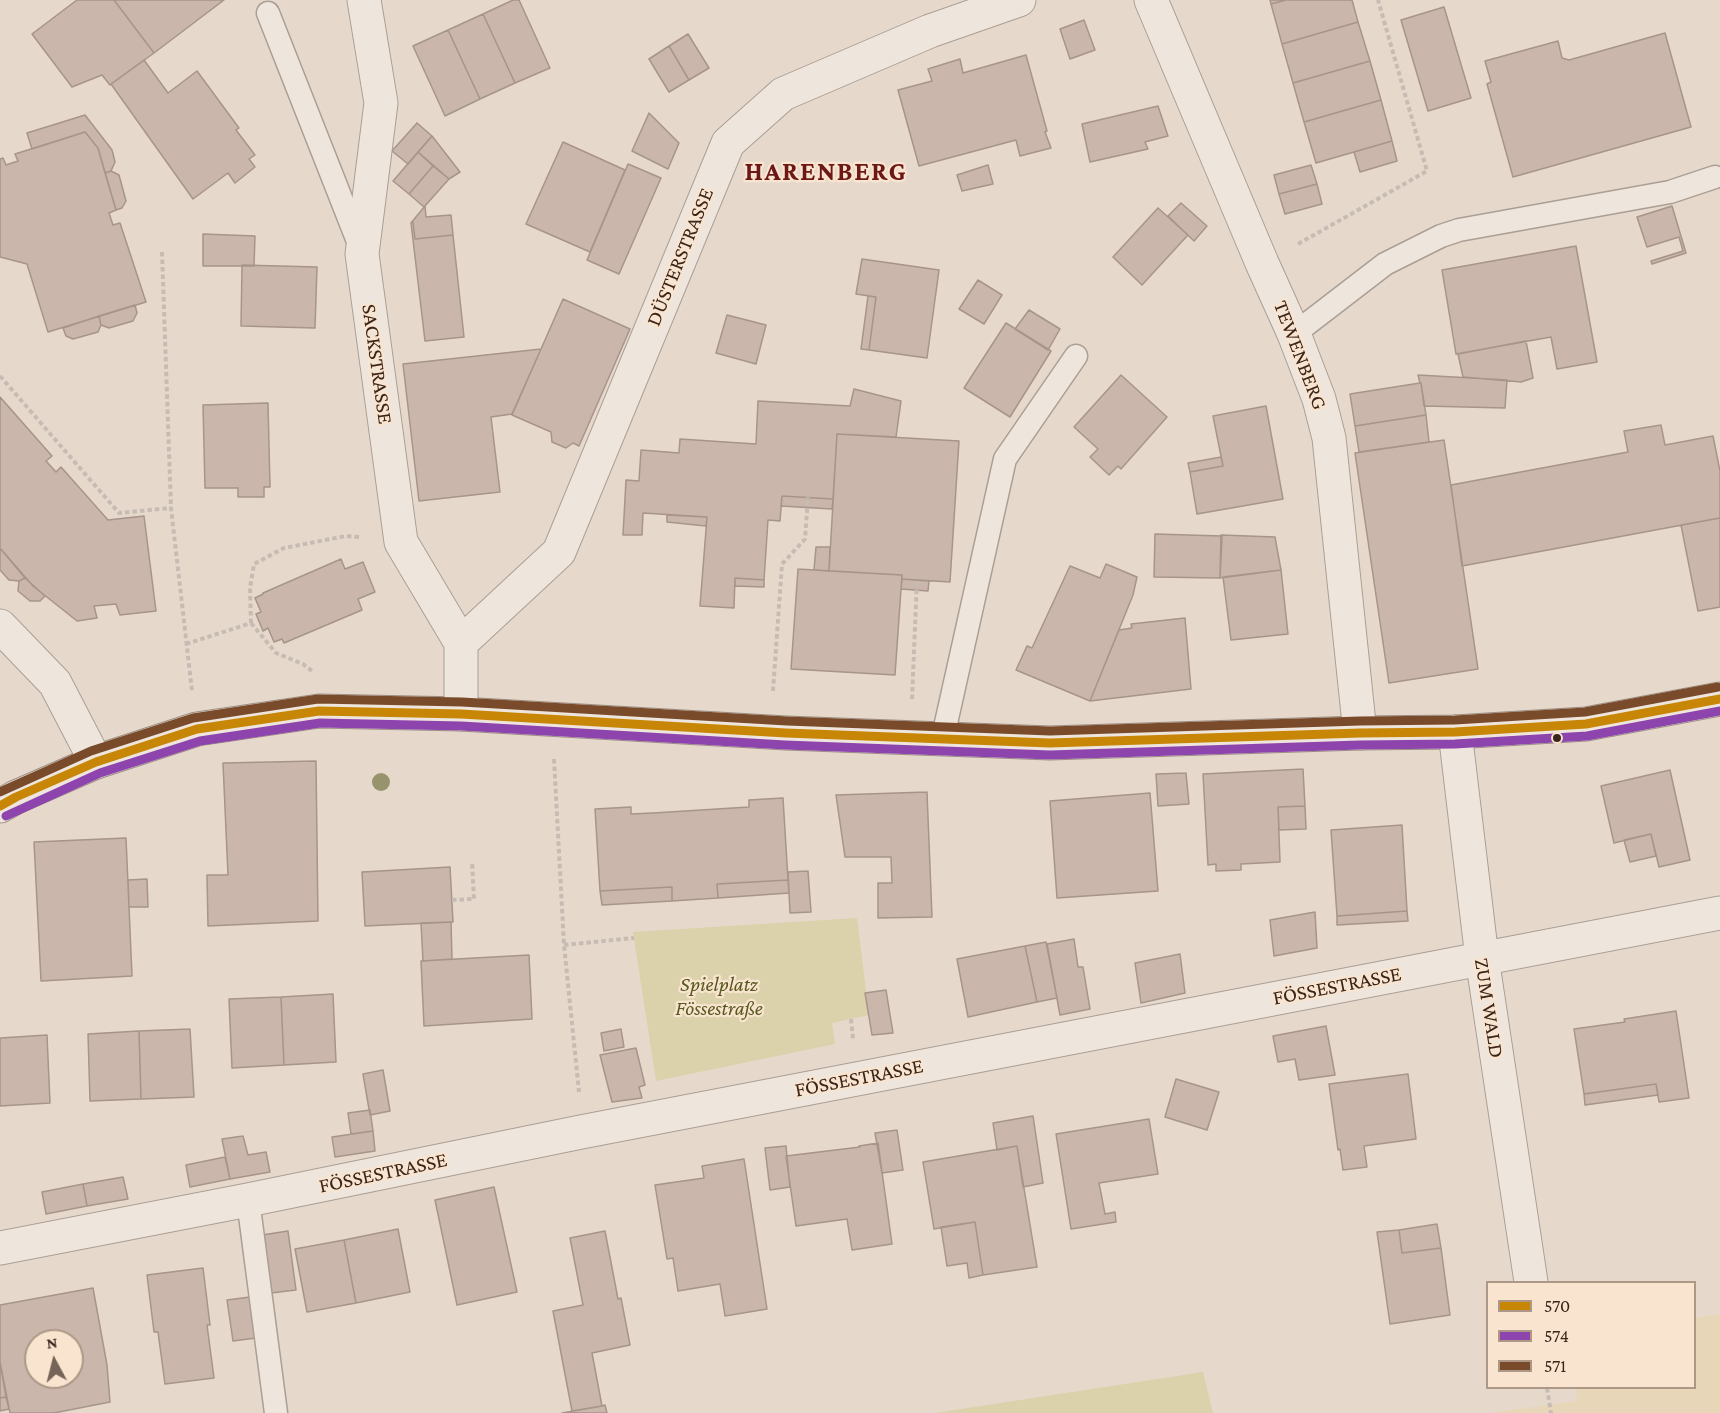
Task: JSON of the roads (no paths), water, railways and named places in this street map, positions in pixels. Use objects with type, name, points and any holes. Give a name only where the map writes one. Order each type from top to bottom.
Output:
[{"type":"street","name":"SACKSTRASSE","points":[[364,0],[381,103],[362,254],[401,542],[461,643]]},
{"type":"street","name":"DÜSTERSTRASSE","points":[[461,643],[559,552],[728,142],[783,94],[930,31],[1019,0]]},
{"type":"street","name":"TEWENBERG","points":[[1151,0],[1262,264],[1294,334],[1319,399],[1329,438],[1360,733]]},
{"type":"street","points":[[0,626],[55,683],[96,762]]},
{"type":"street","points":[[461,643],[461,714]]},
{"type":"street","points":[[0,806],[96,762],[196,729],[319,711],[461,714],[926,740],[1050,743],[1455,732],[1586,724],[1720,699]]},
{"type":"street","name":"ZUM WALD","points":[[1455,732],[1482,958],[1532,1281]]},
{"type":"street","name":"FÖSSESTRASSE","points":[[0,1248],[580,1132],[1720,913]]},
{"type":"lane","points":[[268,12],[362,254]]},
{"type":"lane","points":[[1294,334],[1385,264],[1441,236],[1459,230],[1670,192],[1715,177]]},
{"type":"lane","points":[[926,740],[1005,459],[1076,356]]},
{"type":"lane","points":[[248,1200],[276,1413]]},
{"type":"district","name":"HARENBERG","points":[[826,172]]},
{"type":"park label","name":"Spielplatz Fössestraße","points":[[719,997]]}]
